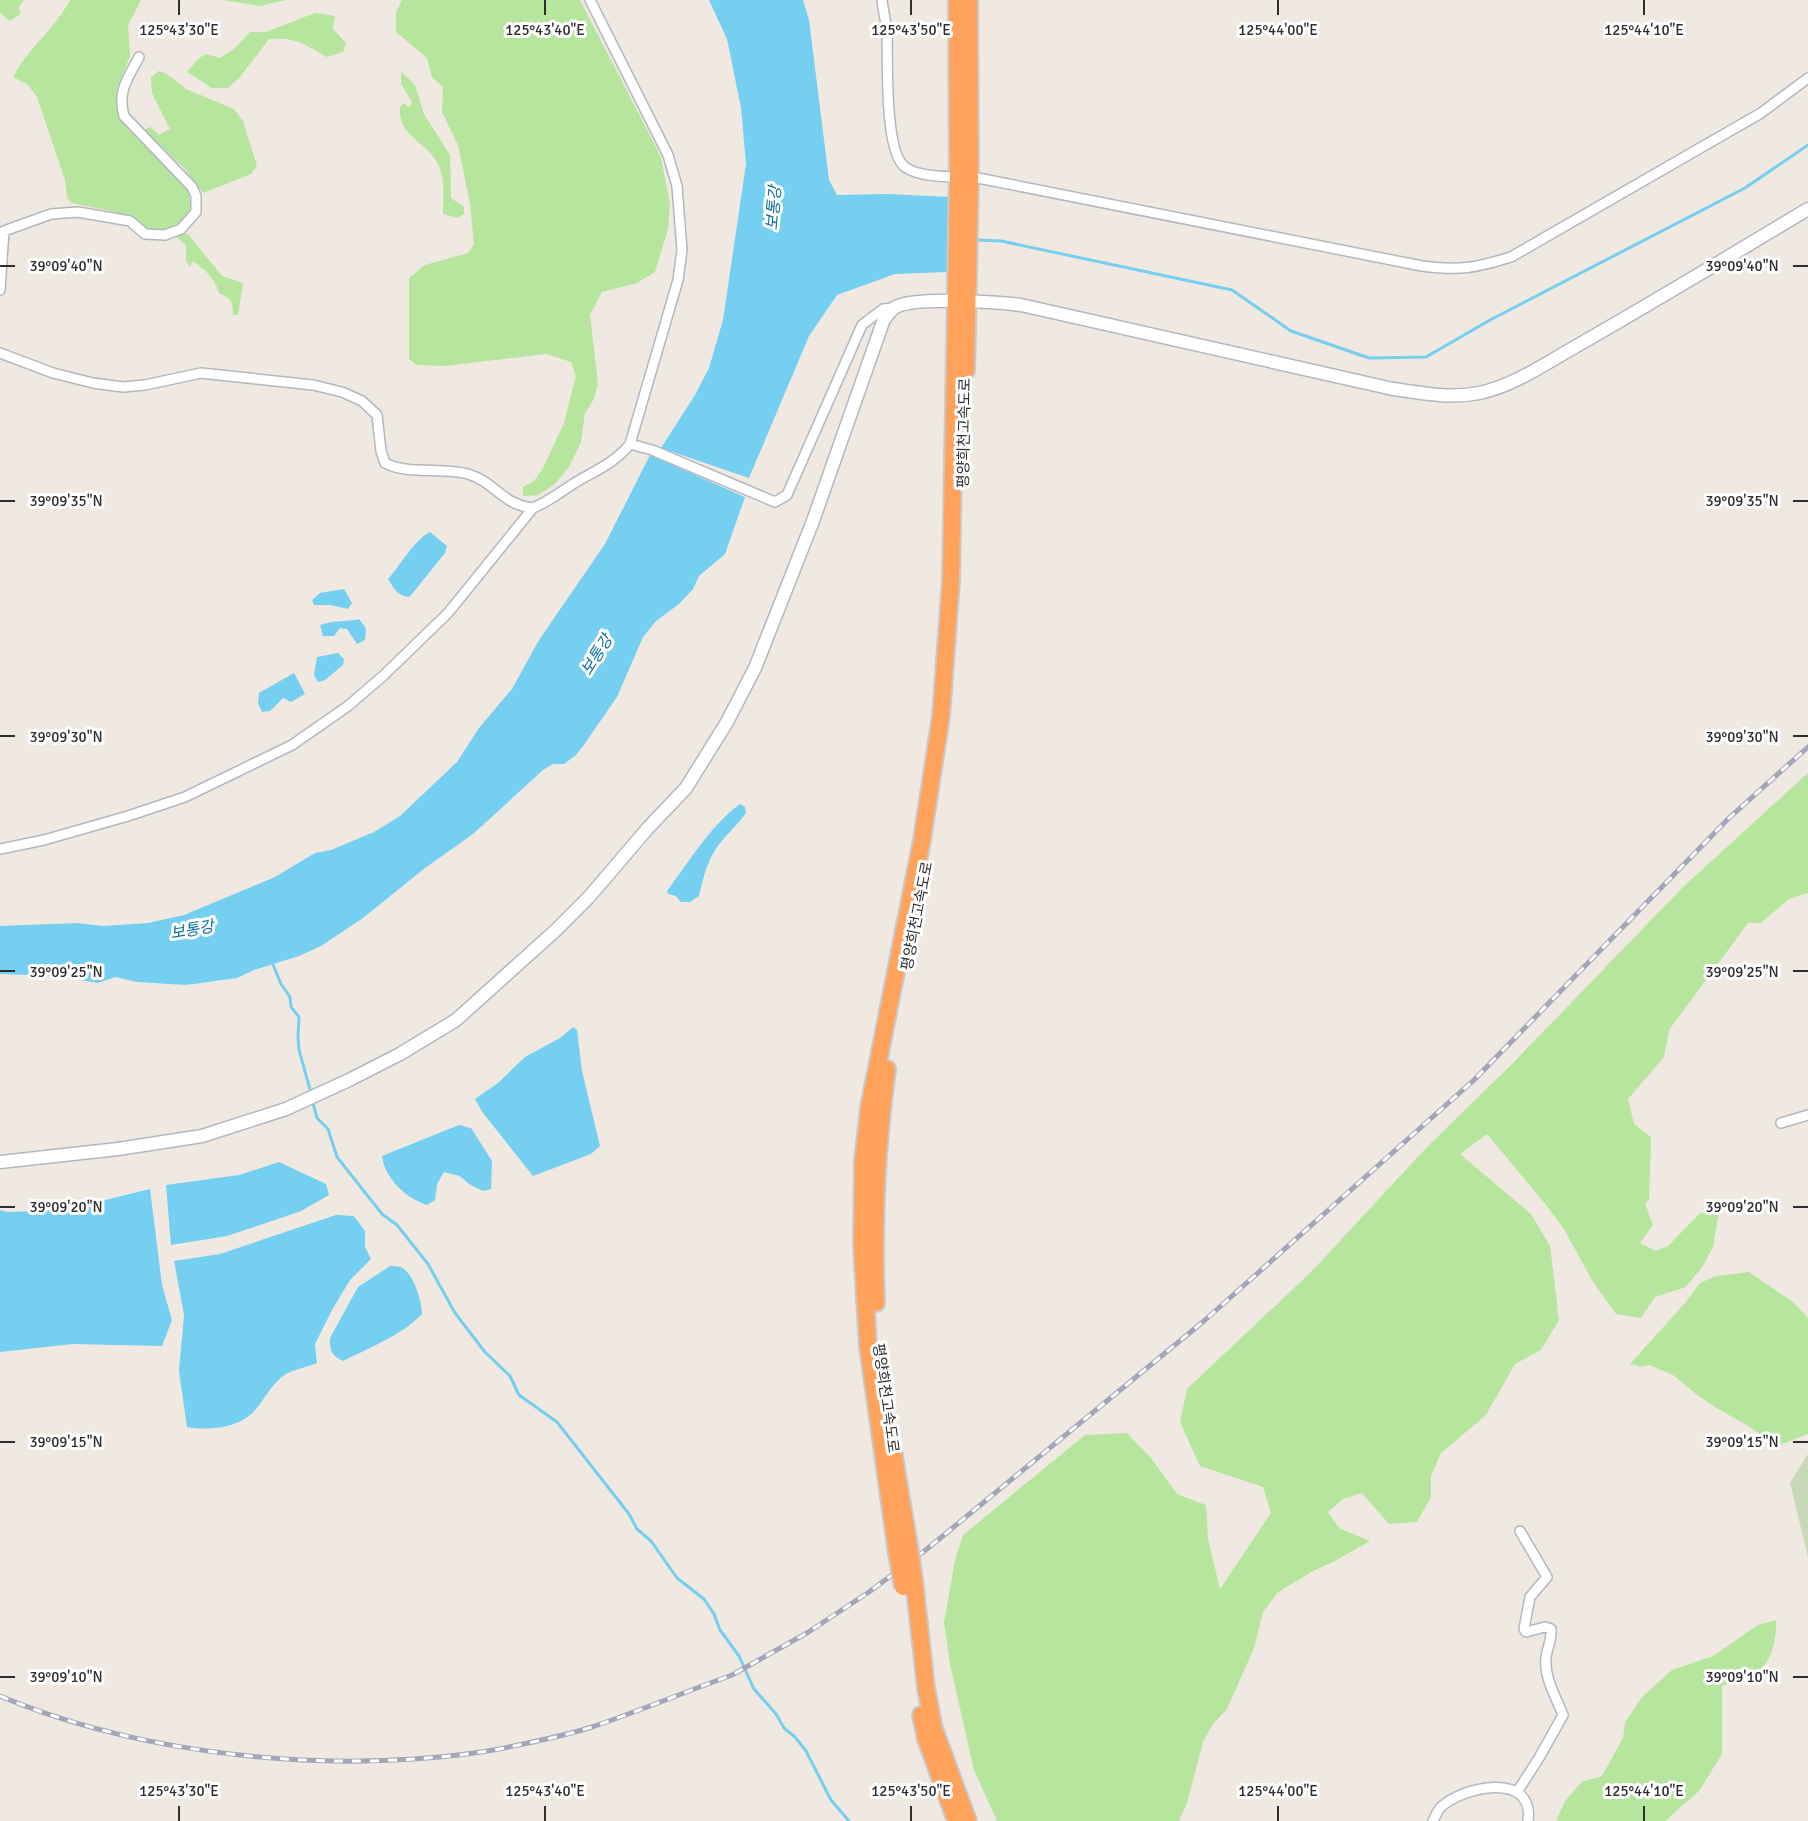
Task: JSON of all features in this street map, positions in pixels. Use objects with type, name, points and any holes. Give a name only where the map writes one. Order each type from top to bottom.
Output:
[{"type":"highway","name":"평양희천고속도로","points":[[957,0],[964,180]]},
{"type":"highway","name":"평양희천고속도로","points":[[969,0],[961,296],[960,593],[953,711],[940,794],[888,1063],[881,1112],[875,1192],[878,1334],[903,1550],[934,1729],[969,1821]]},
{"type":"highway","name":"평양희천고속도로","points":[[908,1583],[914,1672],[926,1738],[956,1821]]},
{"type":"main road","points":[[0,1162],[118,1149],[202,1136],[286,1109],[400,1054],[456,1020],[555,931],[589,897],[686,788],[727,722],[755,668],[813,521],[884,319],[895,308],[961,296],[1021,305],[1394,389],[1452,396],[1480,393],[1517,380],[1540,368],[1625,320],[1808,209]]},
{"type":"street","points":[[0,353],[53,373],[93,383],[123,387],[145,385],[201,373],[313,385],[342,392],[362,401],[377,415],[381,451],[385,463],[393,468],[469,474],[520,507],[533,508],[550,501],[574,484],[611,464],[630,444],[678,280],[682,250],[677,186],[668,155],[590,0]]},
{"type":"street","points":[[882,0],[886,30],[891,134],[897,156],[903,166],[911,170],[1422,266],[1450,269],[1478,267],[1511,257],[1761,113],[1808,78]]},
{"type":"street","points":[[0,290],[4,231],[51,214],[78,212],[130,221],[145,234],[165,235],[181,229],[196,212],[196,196],[192,187],[124,116],[121,105],[122,91],[139,57]]},
{"type":"street","points":[[630,444],[652,450],[775,502],[787,495],[862,325],[883,309],[895,308]]},
{"type":"street","points":[[0,849],[44,840],[185,797],[292,745],[357,698],[383,676],[448,613],[533,508]]},
{"type":"street","points":[[1781,1124],[1808,1115]]},
{"type":"street","points":[[1517,1792],[1563,1715],[1545,1666],[1551,1629],[1526,1632],[1524,1629],[1530,1597],[1547,1577],[1520,1531]]},
{"type":"street","points":[[1433,1821],[1439,1809],[1449,1802],[1468,1793],[1492,1787],[1517,1792],[1525,1799],[1528,1807],[1528,1821]]},
{"type":"green space","points":[[0,0],[24,0],[19,6],[20,14],[10,21],[0,13]]},
{"type":"green space","points":[[70,0],[141,0],[128,25],[130,56],[116,92],[116,99],[120,117],[130,130],[188,189],[191,207],[183,221],[173,229],[157,232],[146,228],[138,220],[111,211],[72,203],[67,198],[65,180],[37,97],[27,84],[13,77]]},
{"type":"green space","points":[[222,0],[286,0],[260,6]]},
{"type":"green space","points":[[402,0],[580,0],[661,157],[670,205],[668,229],[655,272],[637,283],[602,292],[590,315],[598,384],[594,399],[585,413],[581,442],[569,467],[555,484],[538,495],[523,496],[523,487],[534,481],[543,468],[564,423],[576,376],[571,362],[547,354],[445,366],[417,365],[409,359],[409,278],[425,265],[468,253],[474,244],[470,204],[458,145],[442,112],[443,87],[432,77],[427,58],[396,32],[396,12]]},
{"type":"green space","points":[[315,13],[335,16],[333,29],[346,43],[343,52],[327,57],[294,40],[269,39],[240,77],[228,88],[212,88],[187,72],[199,58],[206,54],[220,58],[233,50],[250,32],[266,32]]},
{"type":"green space","points":[[159,71],[167,74],[186,89],[234,109],[243,121],[257,166],[251,174],[203,193],[185,169],[144,130],[151,127],[159,135],[170,129],[152,93],[151,77]]},
{"type":"green space","points":[[401,71],[415,85],[424,114],[450,155],[451,198],[464,207],[464,214],[457,218],[443,214],[443,186],[439,165],[403,124],[400,107],[404,103],[409,108],[412,102],[401,84]]},
{"type":"green space","points":[[188,234],[222,276],[243,283],[238,315],[233,315],[231,301],[219,293],[215,283],[205,271],[193,261],[190,267],[186,261],[186,245],[176,237]]},
{"type":"green space","points":[[1808,773],[1808,893],[1789,899],[1761,923],[1748,923],[1669,1030],[1664,1057],[1628,1099],[1634,1124],[1651,1137],[1649,1200],[1645,1204],[1653,1225],[1640,1243],[1656,1251],[1668,1246],[1700,1213],[1719,1212],[1713,1247],[1703,1266],[1686,1287],[1655,1297],[1641,1318],[1616,1314],[1593,1282],[1564,1229],[1487,1134],[1460,1154],[1531,1214],[1550,1246],[1559,1320],[1541,1350],[1515,1364],[1486,1415],[1441,1453],[1431,1476],[1431,1497],[1417,1522],[1389,1524],[1362,1493],[1343,1499],[1328,1512],[1339,1528],[1370,1541],[1278,1592],[1263,1612],[1254,1648],[1227,1709],[1212,1725],[1203,1742],[1187,1803],[1179,1821],[997,1821],[974,1770],[950,1664],[944,1623],[955,1560],[963,1535],[1085,1435],[1127,1433],[1151,1458],[1177,1494],[1206,1505],[1208,1539],[1220,1589],[1271,1513],[1263,1487],[1200,1466],[1180,1422],[1187,1389],[1312,1271],[1427,1147],[1511,1065],[1683,887]]},
{"type":"green space","points":[[1749,1272],[1793,1302],[1808,1318],[1808,1434],[1777,1446],[1696,1394],[1673,1375],[1649,1365],[1642,1367],[1630,1364],[1700,1283],[1716,1276]]},
{"type":"green space","points":[[1808,1454],[1808,1557],[1790,1483]]},
{"type":"green space","points":[[1776,1620],[1776,1635],[1765,1665],[1753,1674],[1722,1686],[1722,1754],[1699,1791],[1665,1821],[1556,1821],[1565,1801],[1582,1782],[1602,1776],[1623,1738],[1625,1723],[1642,1697],[1672,1670],[1713,1656],[1758,1625]]},
{"type":"water","name":"보통강","points":[[709,0],[803,0],[809,20],[829,180],[837,195],[888,194],[950,197],[947,272],[895,274],[837,295],[809,336],[749,478],[661,448],[695,395],[709,368],[723,320],[746,164],[741,108],[727,39]]},
{"type":"water","name":"보통강","points":[[650,455],[745,497],[725,554],[699,576],[693,589],[679,604],[656,621],[643,637],[617,697],[576,755],[564,764],[553,764],[543,770],[473,834],[425,868],[363,918],[321,946],[299,956],[254,970],[237,978],[186,985],[137,982],[115,977],[98,983],[56,976],[0,974],[0,926],[77,923],[103,926],[148,923],[184,915],[275,877],[315,853],[331,850],[374,832],[400,816],[457,762],[479,728],[512,689],[539,640],[605,544]]},
{"type":"water","points":[[430,532],[447,546],[445,553],[409,597],[402,595],[396,591],[388,579],[413,547]]},
{"type":"water","points":[[344,589],[352,603],[348,609],[330,605],[314,605],[312,600],[320,593]]},
{"type":"water","points":[[359,619],[366,628],[365,640],[357,644],[347,629],[340,628],[334,636],[323,636],[320,625]]},
{"type":"water","points":[[338,653],[344,659],[343,665],[325,680],[318,682],[314,675],[317,657]]},
{"type":"water","points":[[294,673],[305,694],[291,702],[283,698],[270,711],[262,712],[258,703],[259,693]]},
{"type":"water","points":[[740,804],[745,807],[746,813],[715,850],[703,878],[699,896],[690,902],[681,902],[676,896],[668,894],[667,891],[710,834]]},
{"type":"water","points":[[573,1027],[577,1030],[582,1071],[600,1146],[591,1154],[533,1176],[483,1113],[475,1099],[498,1083],[525,1057],[560,1038]]},
{"type":"water","points":[[459,1125],[471,1128],[492,1161],[491,1189],[483,1191],[460,1176],[444,1172],[437,1184],[435,1200],[427,1205],[412,1198],[398,1187],[387,1172],[382,1156]]},
{"type":"water","points":[[279,1162],[326,1184],[329,1195],[301,1211],[227,1236],[171,1245],[166,1185],[239,1175]]},
{"type":"water","points":[[150,1189],[162,1285],[172,1320],[162,1346],[73,1344],[0,1352],[0,1210],[8,1212],[64,1210]]},
{"type":"water","points":[[336,1215],[354,1216],[365,1231],[365,1247],[371,1259],[350,1280],[332,1310],[315,1344],[317,1363],[281,1377],[256,1409],[242,1420],[224,1427],[205,1429],[187,1427],[179,1371],[184,1315],[174,1261],[220,1254]]},
{"type":"water","points":[[390,1266],[405,1270],[413,1280],[422,1314],[414,1322],[385,1340],[343,1361],[339,1359],[332,1352],[330,1338],[358,1287]]},
{"type":"pier","points":[[649,452],[747,494],[745,497]]},
{"type":"waterway","points":[[976,240],[1001,241],[1232,290],[1291,331],[1369,358],[1426,357],[1490,320],[1745,188],[1808,145]]},
{"type":"waterway","points":[[272,962],[281,984],[290,997],[291,1007],[299,1017],[299,1050],[311,1093]]},
{"type":"waterway","points":[[312,1099],[317,1118],[328,1129],[337,1157],[382,1214],[397,1225],[428,1264],[455,1313],[485,1352],[510,1376],[519,1395],[557,1422],[629,1514],[637,1529],[651,1541],[677,1578],[704,1599],[714,1614],[720,1630],[739,1656],[754,1689],[776,1714],[784,1728],[806,1751],[831,1800],[849,1821]]},
{"type":"railway","points":[[0,1696],[48,1714],[150,1741],[257,1757],[363,1761],[459,1755],[548,1739],[627,1715],[732,1675],[807,1633],[869,1592],[927,1549],[1204,1321],[1474,1080],[1729,818],[1808,747]]}]
